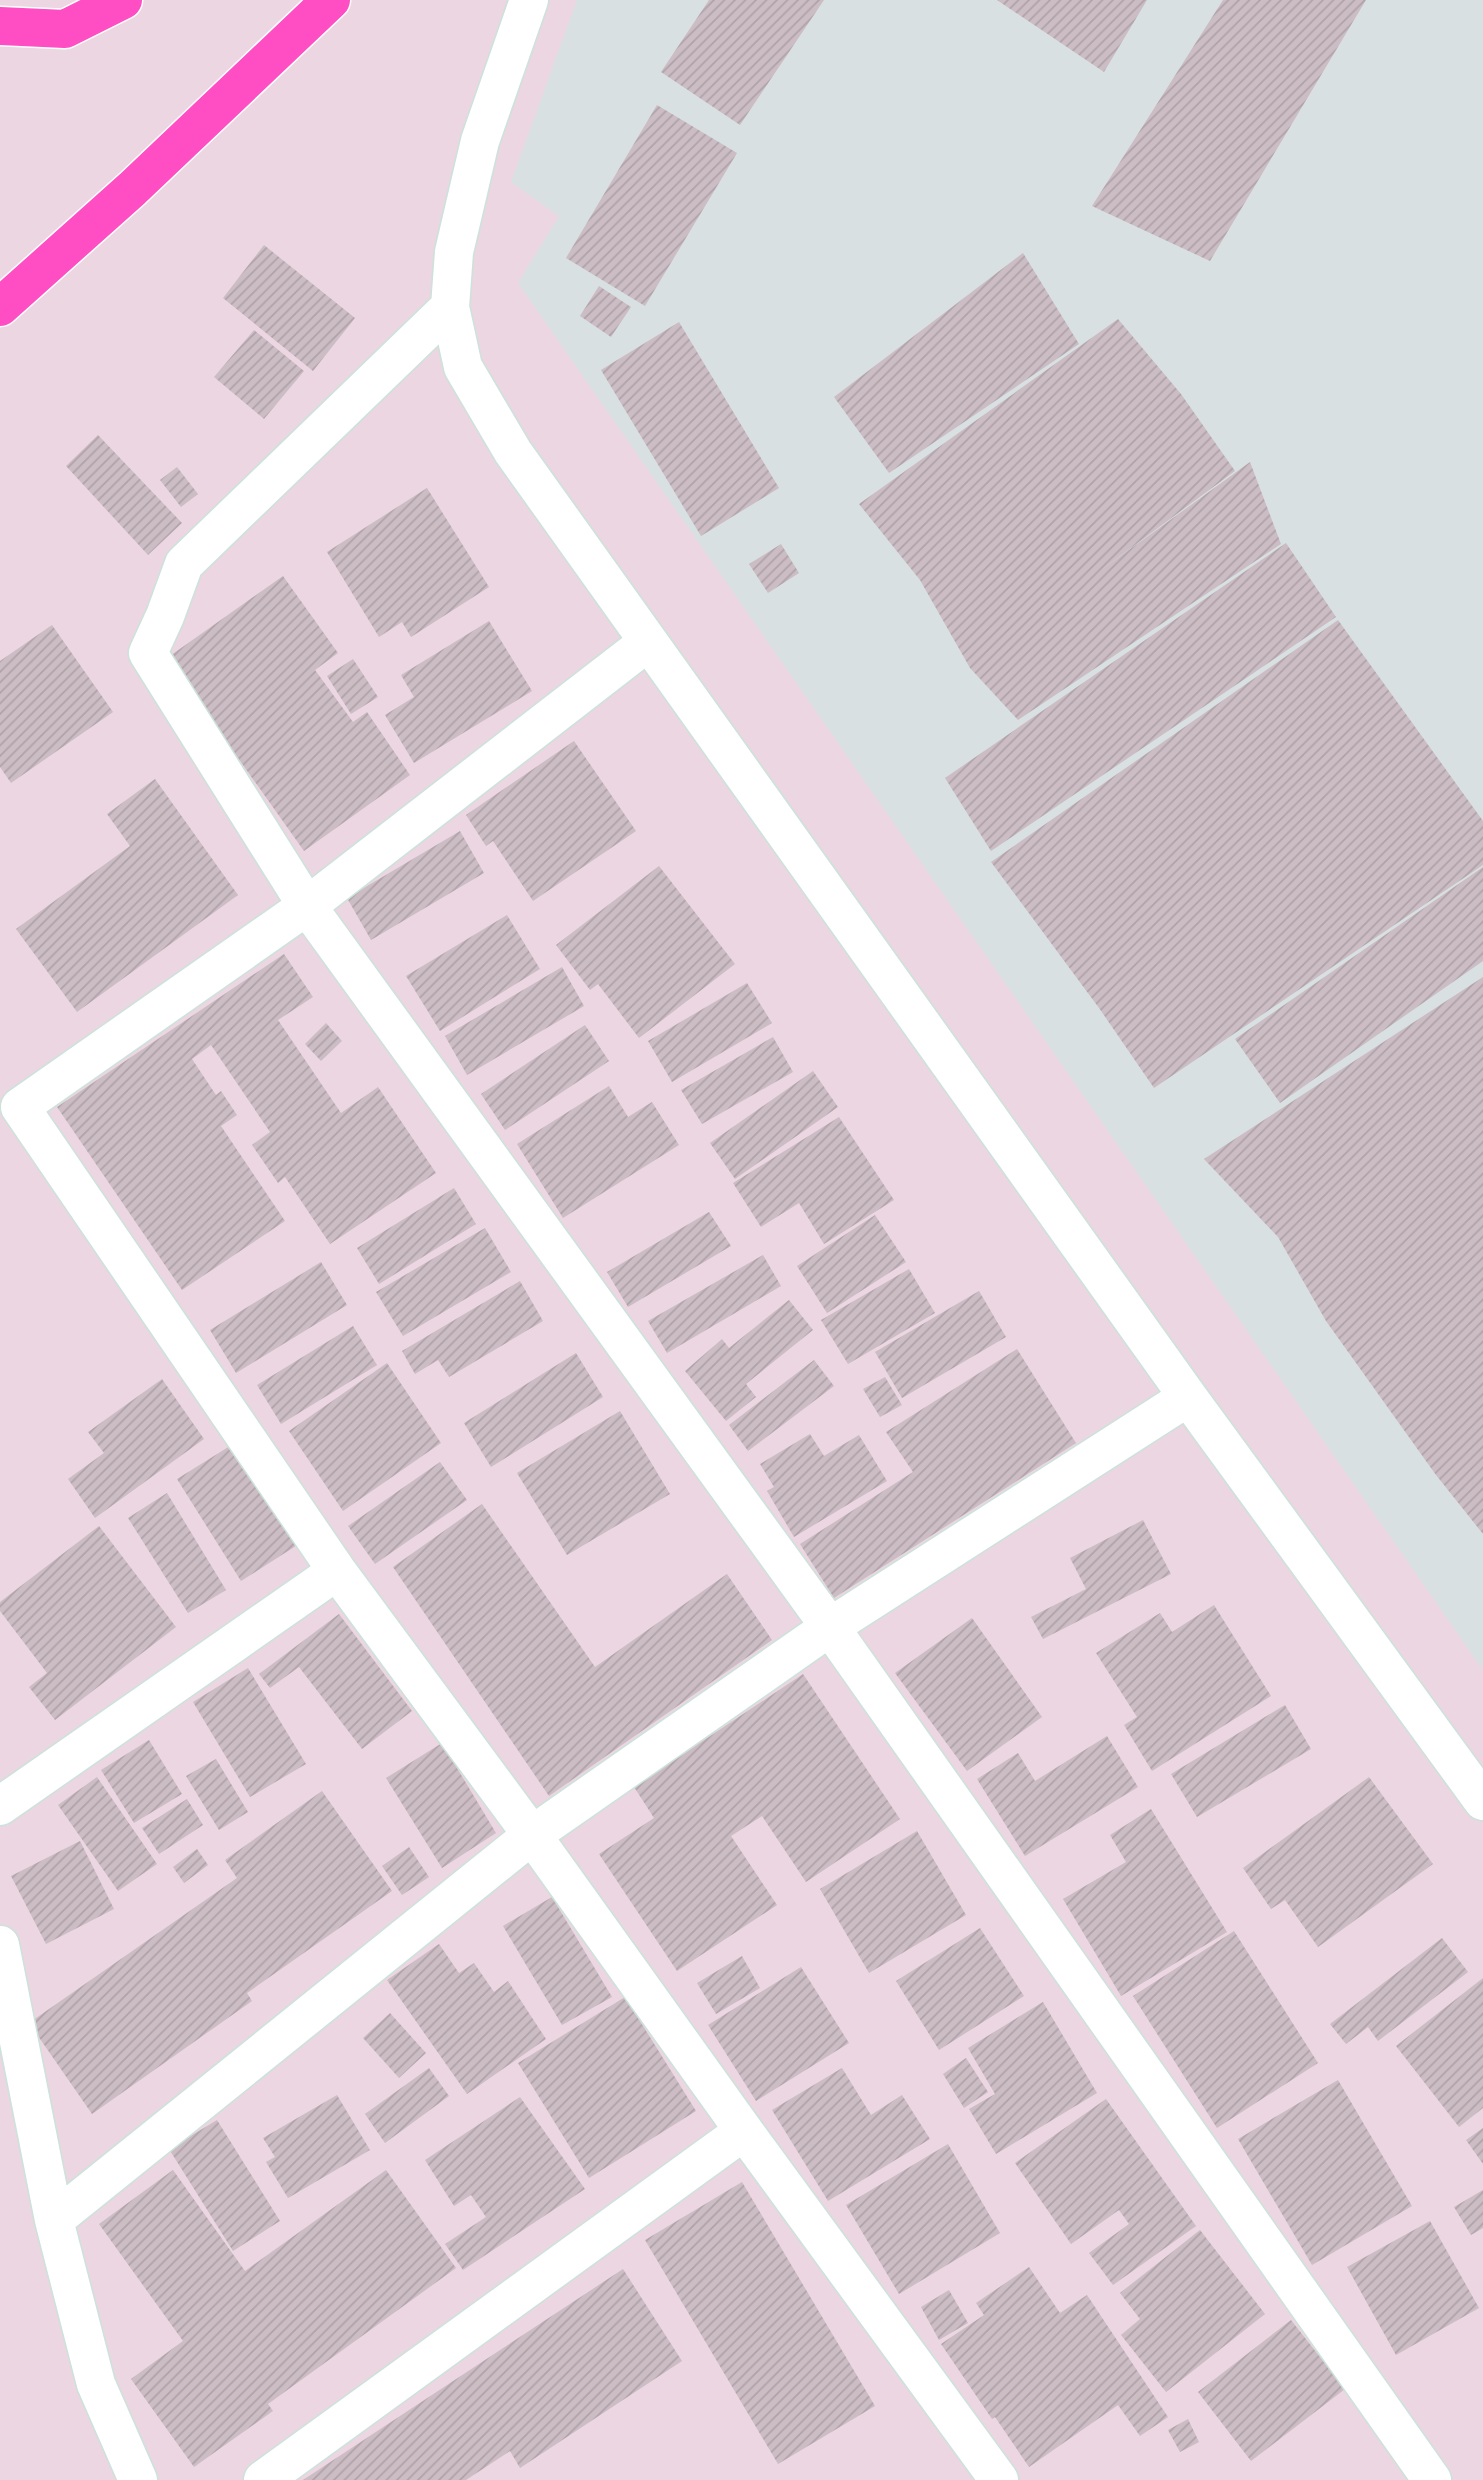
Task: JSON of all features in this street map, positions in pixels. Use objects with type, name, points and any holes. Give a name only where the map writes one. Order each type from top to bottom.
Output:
[{"type":"highway","points":[[0,26],[65,29],[123,0]]},
{"type":"highway","points":[[0,307],[132,189],[331,0]]},
{"type":"street","points":[[529,0],[480,141],[454,252],[450,307],[463,367],[513,452],[1188,1398],[1483,1801]]},
{"type":"street","points":[[450,307],[184,564],[148,653],[307,906],[830,1627],[1432,2480]]},
{"type":"street","points":[[649,642],[307,906],[20,1107],[337,1571],[532,1835],[999,2480]]},
{"type":"street","points":[[54,2220],[532,1835],[830,1627],[1188,1398]]},
{"type":"street","points":[[0,1806],[337,1571]]},
{"type":"street","points":[[0,1945],[54,2220],[96,2384],[138,2480]]},
{"type":"street","points":[[263,2480],[744,2131]]},
{"type":"shaded area","points":[[577,0],[1483,0],[1483,1670],[518,283],[559,216],[511,182]]},
{"type":"building","points":[[709,0],[824,0],[740,125],[661,72]]},
{"type":"building","points":[[997,0],[1147,0],[1104,72]]},
{"type":"building","points":[[1223,0],[1366,0],[1210,261],[1092,206]]},
{"type":"building","points":[[657,105],[737,153],[645,306],[566,258]]},
{"type":"building","points":[[264,245],[355,318],[313,371],[223,298]]},
{"type":"building","points":[[1023,253],[1079,344],[889,473],[834,397]]},
{"type":"building","points":[[599,286],[631,307],[611,337],[580,316]]},
{"type":"building","points":[[1118,319],[1181,394],[1235,471],[1093,576],[1250,462],[1281,544],[1018,720],[970,668],[920,580],[859,504]]},
{"type":"building","points":[[679,322],[779,488],[701,536],[601,370]]},
{"type":"building","points":[[254,330],[304,371],[264,419],[214,377]]},
{"type":"building","points":[[98,435],[182,523],[148,555],[66,466]]},
{"type":"building","points":[[177,467],[198,494],[181,507],[160,480]]},
{"type":"building","points":[[427,488],[489,587],[411,637],[402,622],[379,637],[327,552]]},
{"type":"building","points":[[1286,543],[1336,617],[991,851],[945,778]]},
{"type":"building","points":[[781,544],[799,573],[768,593],[749,564]]},
{"type":"building","points":[[283,576],[338,653],[315,670],[353,722],[367,712],[410,775],[304,851],[167,658]]},
{"type":"building","points":[[1338,620],[1483,821],[1483,865],[1154,1088],[1099,1008],[991,862]]},
{"type":"building","points":[[489,621],[532,691],[414,763],[385,715],[414,697],[401,675]]},
{"type":"building","points":[[52,625],[113,712],[11,783],[0,767],[0,661]]},
{"type":"building","points":[[353,659],[378,697],[351,714],[327,676]]},
{"type":"building","points":[[574,741],[636,831],[533,901],[493,841],[486,846],[466,815]]},
{"type":"building","points":[[155,779],[238,895],[77,1012],[16,929],[130,846],[107,814]]},
{"type":"building","points":[[460,831],[484,873],[371,940],[347,898]]},
{"type":"building","points":[[659,866],[735,964],[639,1038],[598,984],[590,990],[556,945]]},
{"type":"building","points":[[1483,867],[1483,961],[1280,1103],[1235,1039]]},
{"type":"building","points":[[507,915],[540,969],[440,1031],[406,976]]},
{"type":"building","points":[[284,954],[313,997],[278,1020],[341,1113],[378,1087],[436,1173],[330,1244],[285,1177],[278,1183],[252,1145],[270,1132],[211,1045],[192,1059],[216,1095],[221,1091],[237,1115],[221,1126],[285,1221],[182,1290],[57,1107]]},
{"type":"building","points":[[562,967],[584,1006],[467,1075],[445,1036]]},
{"type":"building","points":[[1483,977],[1483,1534],[1436,1475],[1326,1321],[1278,1237],[1204,1159]]},
{"type":"building","points":[[747,983],[772,1023],[672,1082],[648,1041]]},
{"type":"building","points":[[326,1023],[342,1041],[321,1061],[305,1044]]},
{"type":"building","points":[[585,1025],[609,1061],[505,1130],[481,1094]]},
{"type":"building","points":[[773,1037],[793,1072],[702,1124],[681,1090]]},
{"type":"building","points":[[813,1071],[838,1107],[735,1179],[710,1143]]},
{"type":"building","points":[[609,1086],[628,1117],[652,1102],[679,1145],[563,1218],[517,1144]]},
{"type":"building","points":[[839,1117],[894,1200],[824,1244],[799,1203],[761,1227],[733,1183]]},
{"type":"building","points":[[454,1188],[476,1224],[379,1284],[357,1248]]},
{"type":"building","points":[[709,1212],[731,1246],[628,1307],[607,1272]]},
{"type":"building","points":[[875,1215],[906,1262],[827,1313],[797,1266]]},
{"type":"building","points":[[485,1228],[511,1272],[403,1336],[376,1292]]},
{"type":"building","points":[[763,1255],[781,1286],[667,1353],[648,1321]]},
{"type":"building","points":[[321,1262],[347,1305],[236,1373],[210,1330]]},
{"type":"building","points":[[909,1269],[935,1313],[848,1364],[821,1320]]},
{"type":"building","points":[[520,1281],[543,1321],[449,1377],[438,1360],[415,1374],[402,1351]]},
{"type":"building","points":[[979,1291],[1006,1337],[902,1398],[875,1352]]},
{"type":"building","points":[[789,1300],[813,1330],[746,1384],[756,1397],[726,1421],[685,1371],[722,1339],[729,1348]]},
{"type":"building","points":[[353,1326],[377,1365],[281,1424],[257,1385]]},
{"type":"building","points":[[1017,1349],[1076,1443],[834,1598],[800,1544],[913,1472],[886,1432]]},
{"type":"building","points":[[576,1353],[603,1397],[491,1467],[464,1423]]},
{"type":"building","points":[[814,1360],[834,1386],[748,1451],[729,1425]]},
{"type":"building","points":[[387,1363],[441,1443],[343,1511],[289,1431]]},
{"type":"building","points":[[885,1377],[902,1405],[880,1417],[863,1389]]},
{"type":"building","points":[[162,1379],[204,1439],[95,1518],[68,1479],[104,1453],[88,1432]]},
{"type":"building","points":[[620,1411],[670,1494],[567,1555],[517,1473]]},
{"type":"building","points":[[810,1434],[824,1456],[859,1435],[887,1481],[794,1537],[767,1491],[774,1487],[760,1464]]},
{"type":"building","points":[[238,1441],[302,1542],[241,1581],[177,1479]]},
{"type":"building","points":[[440,1462],[467,1500],[375,1564],[348,1526]]},
{"type":"building","points":[[167,1493],[226,1590],[188,1613],[128,1518]]},
{"type":"building","points":[[482,1504],[595,1667],[727,1574],[772,1640],[549,1796],[393,1567]]},
{"type":"building","points":[[1143,1520],[1171,1574],[1043,1639],[1031,1617],[1086,1589],[1070,1558]]},
{"type":"building","points":[[99,1526],[176,1627],[55,1720],[29,1687],[47,1673],[0,1611],[0,1602]]},
{"type":"building","points":[[1214,1605],[1271,1696],[1152,1771],[1124,1725],[1137,1717],[1096,1653],[1160,1613],[1172,1632]]},
{"type":"building","points":[[339,1614],[412,1711],[362,1749],[299,1667],[270,1688],[259,1674]]},
{"type":"building","points":[[972,1618],[1042,1717],[967,1771],[895,1673]]},
{"type":"building","points":[[248,1668],[306,1764],[250,1797],[193,1702]]},
{"type":"building","points":[[803,1674],[900,1819],[806,1882],[762,1816],[731,1836],[777,1905],[677,1971],[599,1854],[654,1818],[634,1787]]},
{"type":"building","points":[[1285,1705],[1311,1749],[1197,1817],[1171,1774]]},
{"type":"building","points":[[1107,1736],[1138,1787],[1025,1856],[977,1779],[1018,1753],[1035,1781]]},
{"type":"building","points":[[149,1740],[182,1794],[134,1823],[101,1770]]},
{"type":"building","points":[[442,1743],[496,1833],[442,1868],[386,1778]]},
{"type":"building","points":[[216,1759],[248,1812],[219,1830],[186,1776]]},
{"type":"building","points":[[97,1777],[157,1864],[118,1891],[58,1805]]},
{"type":"building","points":[[1369,1777],[1433,1864],[1318,1947],[1285,1900],[1271,1909],[1243,1868]]},
{"type":"building","points":[[322,1791],[392,1891],[247,1993],[252,2001],[92,2114],[29,2023],[237,1878],[225,1860]]},
{"type":"building","points":[[187,1799],[203,1825],[159,1854],[142,1828]]},
{"type":"building","points":[[1151,1809],[1227,1932],[1121,1996],[1063,1899],[1126,1862],[1110,1835]]},
{"type":"building","points":[[917,1831],[966,1915],[869,1973],[820,1889]]},
{"type":"building","points":[[80,1841],[114,1909],[46,1944],[11,1876]]},
{"type":"building","points":[[409,1847],[429,1877],[402,1895],[382,1866]]},
{"type":"building","points":[[197,1849],[208,1865],[184,1883],[173,1867]]},
{"type":"building","points":[[552,1897],[612,1997],[562,2025],[503,1926]]},
{"type":"building","points":[[980,1928],[1024,1996],[939,2050],[896,1981]]},
{"type":"building","points":[[1234,1931],[1318,2063],[1217,2128],[1133,1996]]},
{"type":"building","points":[[1442,1938],[1468,1972],[1378,2041],[1368,2027],[1346,2044],[1330,2024]]},
{"type":"building","points":[[439,1944],[459,1973],[474,1963],[494,1992],[508,1981],[546,2039],[467,2094],[387,1980]]},
{"type":"building","points":[[742,1956],[760,1988],[716,2014],[697,1983]]},
{"type":"building","points":[[801,1967],[849,2043],[756,2101],[708,2025]]},
{"type":"building","points":[[1483,1978],[1483,2108],[1459,2127],[1396,2046]]},
{"type":"building","points":[[625,1997],[696,2111],[589,2178],[518,2063]]},
{"type":"building","points":[[1043,2002],[1097,2093],[996,2154],[969,2109],[995,2094],[968,2048]]},
{"type":"building","points":[[390,2013],[426,2053],[399,2078],[363,2038]]},
{"type":"building","points":[[966,2058],[988,2092],[964,2108],[943,2074]]},
{"type":"building","points":[[429,2068],[449,2096],[385,2143],[365,2114]]},
{"type":"building","points":[[842,2068],[871,2115],[902,2095],[930,2139],[828,2201],[772,2110]]},
{"type":"building","points":[[1338,2080],[1412,2206],[1312,2265],[1238,2139]]},
{"type":"building","points":[[337,2095],[370,2150],[288,2198],[266,2162],[275,2157],[263,2138]]},
{"type":"building","points":[[520,2097],[585,2189],[463,2270],[445,2244],[486,2217],[471,2195],[454,2206],[425,2160]]},
{"type":"building","points":[[1106,2099],[1196,2226],[1113,2285],[1089,2253],[1129,2224],[1119,2210],[1071,2244],[1015,2163]]},
{"type":"building","points":[[217,2120],[280,2221],[233,2251],[169,2149]]},
{"type":"building","points":[[1483,2128],[1483,2164],[1466,2140]]},
{"type":"building","points":[[948,2144],[1000,2233],[899,2294],[846,2205]]},
{"type":"building","points":[[173,2170],[245,2271],[386,2170],[456,2268],[268,2404],[273,2411],[194,2467],[131,2379],[183,2341],[99,2224]]},
{"type":"building","points":[[742,2182],[875,2406],[778,2464],[645,2240]]},
{"type":"building","points":[[1483,2190],[1483,2228],[1471,2235],[1454,2207]]},
{"type":"building","points":[[1430,2221],[1479,2308],[1396,2355],[1347,2267]]},
{"type":"building","points":[[1200,2230],[1265,2314],[1166,2392],[1121,2335],[1140,2319],[1120,2293]]},
{"type":"building","points":[[1029,2267],[1060,2313],[1087,2295],[1168,2417],[1140,2436],[1118,2405],[1029,2467],[995,2417],[992,2419],[941,2344],[984,2315],[976,2303]]},
{"type":"building","points":[[623,2269],[682,2361],[520,2468],[510,2451],[466,2480],[303,2480]]},
{"type":"building","points":[[949,2290],[968,2323],[939,2340],[921,2307]]},
{"type":"building","points":[[1291,2320],[1345,2389],[1251,2461],[1198,2392]]},
{"type":"building","points":[[1188,2419],[1199,2442],[1180,2452],[1168,2430]]}]
